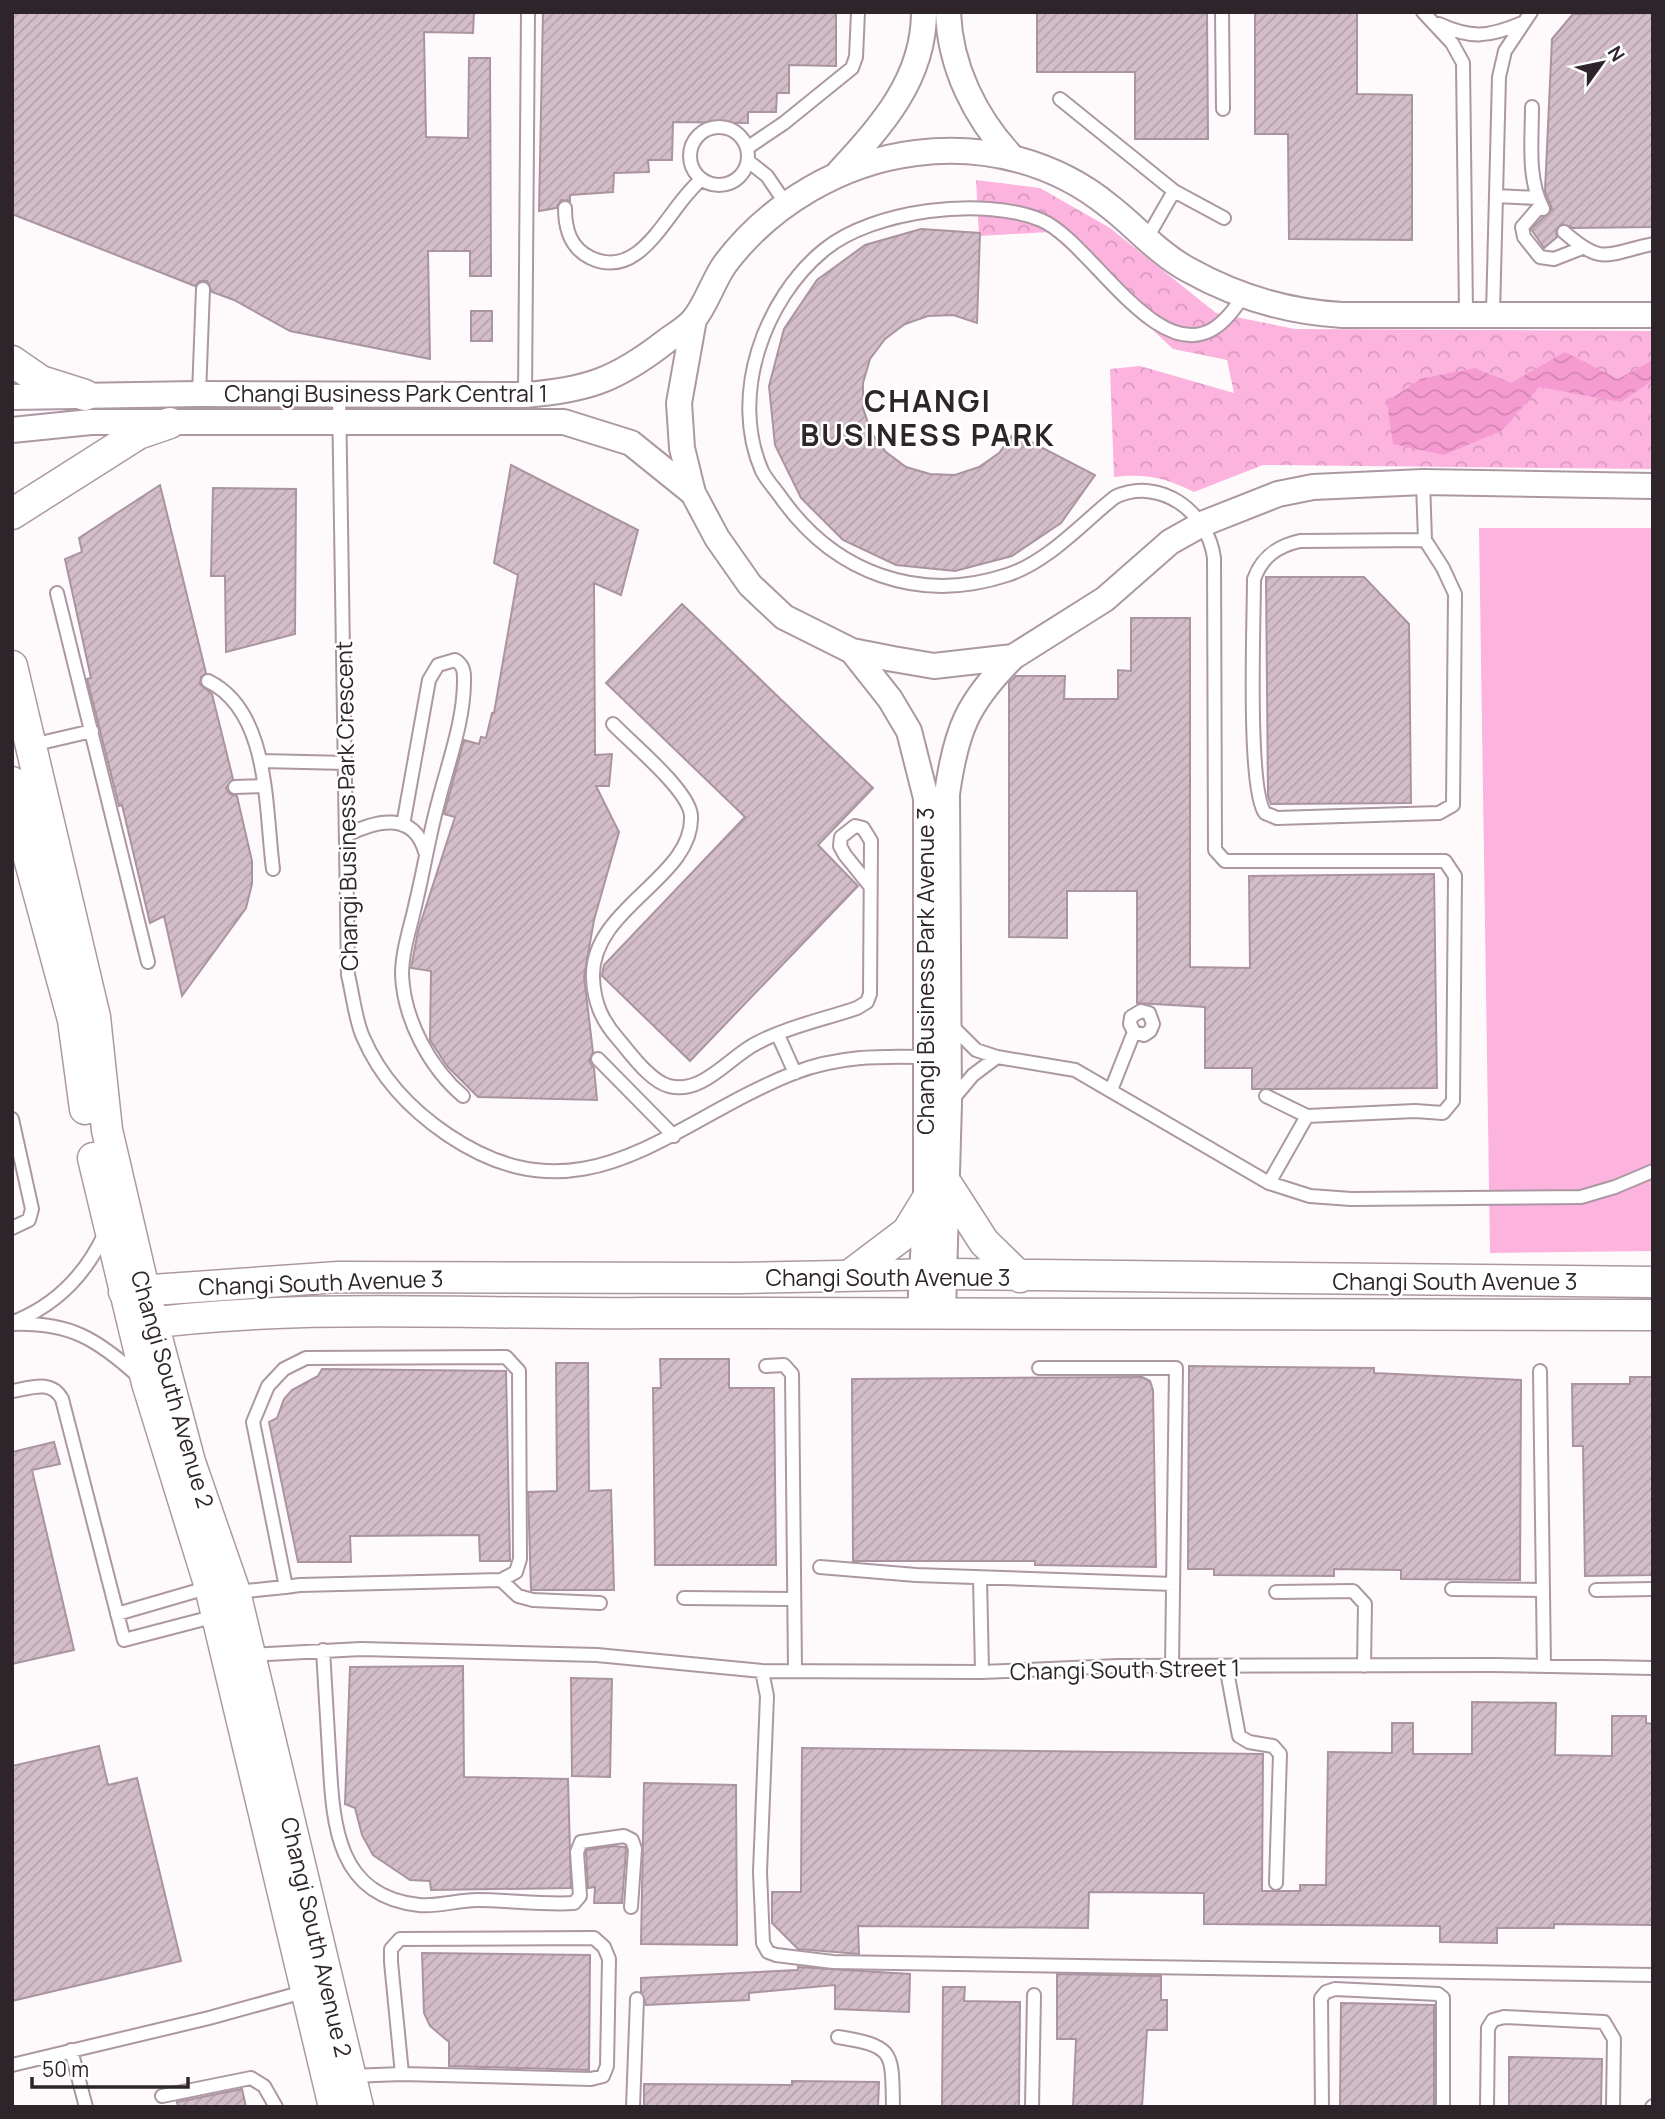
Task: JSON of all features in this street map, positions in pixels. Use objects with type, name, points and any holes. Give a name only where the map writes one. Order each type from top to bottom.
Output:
[{"type":"street","points":[[839,172],[884,123],[902,94],[917,63],[923,12]]},
{"type":"street","points":[[948,12],[955,61],[972,104],[994,137],[1012,156]]},
{"type":"street","name":"Changi Business Park Central 1","points":[[12,397],[199,394],[525,395],[597,384],[624,372],[694,319],[709,288],[727,261],[786,204],[839,172],[915,153],[973,150],[1012,156],[1059,174],[1107,204],[1185,268],[1244,295],[1310,313],[1653,315]]},
{"type":"street","points":[[694,319],[679,403],[682,448],[693,493],[717,538],[750,585],[784,617],[852,652],[934,666],[1013,657],[1105,599],[1170,542],[1202,524],[1278,494],[1313,487],[1423,482],[1653,486]]},
{"type":"street","points":[[12,361],[41,381],[85,396]]},
{"type":"street","name":"Changi Business Park Central 1","points":[[12,430],[91,422],[564,422],[631,443],[693,493]]},
{"type":"street","points":[[12,514],[138,434],[170,423]]},
{"type":"street","name":"Changi Business Park Avenue 3","points":[[852,652],[890,699],[909,731],[926,798],[924,1057],[937,1193]]},
{"type":"street","name":"Changi Business Park Avenue 3","points":[[932,1312],[937,1193],[949,1103],[947,794],[952,755],[975,698],[1013,657]]},
{"type":"street","name":"Changi South Avenue 2","points":[[12,666],[32,745],[29,839],[95,1017],[107,1130],[134,1291],[190,1462],[220,1599],[319,1988],[358,2107]]},
{"type":"street","name":"Changi South Avenue 2","points":[[12,782],[29,839],[73,1020],[90,1139],[108,1227],[134,1291]]},
{"type":"street","points":[[850,1275],[907,1233],[937,1193],[1020,1277]]},
{"type":"street","name":"Changi South Avenue 3","points":[[134,1291],[338,1277],[933,1275],[1653,1282]]},
{"type":"street","name":"Changi South Avenue 3","points":[[143,1323],[346,1309],[533,1314],[932,1312],[1653,1315]]},
{"type":"street","name":"Changi South Avenue 2","points":[[143,1323],[147,1384],[220,1599],[250,1655],[319,1988],[334,2107]]},
{"type":"lane","points":[[525,395],[528,12]]},
{"type":"lane","points":[[786,204],[767,176],[747,155],[732,130],[708,129],[697,136],[691,146],[689,158],[701,180],[724,186],[736,181],[744,172],[747,155],[852,68],[856,57],[858,12]]},
{"type":"lane","points":[[1222,12],[1223,109]]},
{"type":"lane","points":[[1493,313],[1499,76],[1505,51],[1531,12]]},
{"type":"lane","points":[[1427,16],[1461,34],[1500,32],[1522,23]]},
{"type":"lane","points":[[1427,16],[1452,43],[1463,63],[1466,313]]},
{"type":"lane","points":[[1060,99],[1174,191],[1224,218]]},
{"type":"lane","points":[[1532,107],[1532,170],[1540,204]]},
{"type":"lane","points":[[565,208],[570,241],[584,255],[600,262],[614,263],[633,256],[649,245],[685,192],[701,180]]},
{"type":"lane","points":[[1147,238],[1174,191]]},
{"type":"lane","points":[[1496,196],[1540,204]]},
{"type":"lane","points":[[1540,204],[1522,227],[1524,237],[1540,257],[1554,258],[1582,248]]},
{"type":"lane","points":[[1244,295],[1229,316],[1212,330],[1194,336],[1175,333],[1150,319],[1059,232],[1041,220],[1003,212],[961,210],[898,216],[855,230],[825,248],[777,302],[762,334],[754,366],[752,436],[763,472],[811,534],[847,562],[898,583],[941,585],[1009,575],[1039,559],[1115,496],[1127,491],[1160,492],[1184,505],[1202,524],[1212,540],[1214,558],[1215,850],[1219,858],[1225,861],[1444,860],[1455,876],[1453,1101],[1443,1113],[1415,1111],[1307,1116],[1266,1096]]},
{"type":"lane","points":[[1564,232],[1592,254],[1610,254],[1653,244]]},
{"type":"lane","points":[[199,394],[198,364],[203,289]]},
{"type":"lane","name":"Changi Business Park Crescent","points":[[339,395],[347,763],[348,975],[362,1036],[389,1083],[421,1117],[467,1148],[505,1165],[549,1172],[592,1168],[674,1136],[795,1073],[844,1058],[924,1057]]},
{"type":"lane","points":[[1423,482],[1425,541],[1443,568],[1455,594],[1453,805],[1440,813],[1277,818],[1265,813],[1257,794],[1254,703],[1254,579],[1259,566],[1266,556],[1285,544],[1300,541],[1425,541]]},
{"type":"lane","points":[[57,593],[148,962]]},
{"type":"lane","points":[[403,825],[429,680],[438,665],[455,660],[462,665],[464,680],[458,721],[425,852],[403,956],[402,977],[407,1000],[430,1060],[444,1080],[463,1096]]},
{"type":"lane","points":[[208,681],[226,689],[241,705],[261,761],[273,869]]},
{"type":"lane","points":[[613,724],[678,790],[692,814],[689,838],[655,882],[622,913],[596,949],[593,989],[596,1006],[607,1026],[642,1065],[667,1086],[688,1087],[725,1066],[758,1042],[857,1009],[867,1002],[870,994],[870,886]]},
{"type":"lane","points":[[32,745],[92,731]]},
{"type":"lane","points":[[261,761],[347,763]]},
{"type":"lane","points":[[235,787],[263,786]]},
{"type":"lane","points":[[347,835],[372,822],[403,825],[418,834],[425,852]]},
{"type":"lane","points":[[949,1022],[976,1049],[997,1057],[1075,1070],[1269,1183],[1310,1196],[1352,1199],[1581,1197],[1615,1187],[1653,1171]]},
{"type":"lane","points":[[1111,1090],[1134,1032]]},
{"type":"lane","points":[[778,1035],[795,1073]]},
{"type":"lane","points":[[949,1103],[972,1075],[997,1057]]},
{"type":"lane","points":[[598,1059],[674,1136]]},
{"type":"lane","points":[[1269,1183],[1307,1116]]},
{"type":"lane","points":[[12,1119],[32,1209],[29,1220],[12,1228]]},
{"type":"lane","points":[[12,1324],[64,1293],[88,1264],[108,1227]]},
{"type":"lane","points":[[12,1324],[54,1326],[94,1339],[147,1384]]},
{"type":"lane","points":[[117,1614],[286,1587],[501,1580],[516,1572],[520,1559],[519,1371],[515,1363],[506,1357],[306,1358],[284,1369],[268,1386],[253,1422],[286,1587]]},
{"type":"lane","points":[[765,1366],[783,1365],[792,1374],[792,1599],[795,1671]]},
{"type":"lane","points":[[1039,1368],[1176,1368],[1172,1666]]},
{"type":"lane","points":[[1540,1371],[1544,1667]]},
{"type":"lane","points":[[12,1391],[48,1385],[58,1391],[62,1399],[124,1640],[220,1599]]},
{"type":"lane","points":[[820,1567],[980,1578],[1173,1584]]},
{"type":"lane","points":[[980,1578],[982,1672]]},
{"type":"lane","points":[[501,1580],[518,1596],[533,1600],[600,1604]]},
{"type":"lane","points":[[1452,1588],[1543,1590]]},
{"type":"lane","points":[[1597,1590],[1653,1589]]},
{"type":"lane","points":[[1276,1592],[1353,1591],[1361,1596],[1365,1604],[1364,1666]]},
{"type":"lane","points":[[684,1598],[792,1599]]},
{"type":"lane","points":[[323,1650],[333,1818],[351,1868],[369,1886],[389,1897],[419,1906],[476,1900],[574,1903],[580,1896],[577,1852],[581,1842],[624,1836],[632,1840],[635,1849],[631,1907]]},
{"type":"lane","name":"Changi South Street 1","points":[[250,1655],[323,1650],[597,1655],[762,1671],[982,1672],[1067,1667],[1172,1666],[1653,1668]]},
{"type":"lane","points":[[1226,1666],[1239,1736],[1249,1742],[1273,1746],[1280,1754],[1276,1882]]},
{"type":"lane","points":[[762,1671],[767,1696],[760,1872],[763,1943],[768,1952],[776,1955],[833,1962],[1653,1975]]},
{"type":"lane","points":[[350,2076],[402,2074],[591,2079],[603,2076],[607,2066],[609,1959],[604,1947],[594,1938],[401,1939],[391,1949],[402,2074]]},
{"type":"lane","points":[[12,2065],[209,2018],[319,1988]]},
{"type":"lane","points":[[1322,2107],[1321,1998],[1326,1992],[1335,1989],[1438,1994],[1443,1998],[1443,2107]]},
{"type":"lane","points":[[1032,2107],[1034,1995]]},
{"type":"lane","points":[[633,2107],[637,1999]]},
{"type":"lane","points":[[1488,2107],[1488,2028],[1493,2020],[1504,2017],[1604,2022],[1614,2039],[1614,2107]]},
{"type":"lane","points":[[838,2037],[875,2043],[887,2053],[893,2068],[893,2107]]},
{"type":"lane","points":[[71,2050],[86,2107]]},
{"type":"lane","points":[[162,2096],[251,2078],[264,2086],[276,2107]]},
{"type":"green space","points":[[976,180],[1040,188],[1110,228],[1216,313],[1295,329],[1653,331],[1653,469],[1263,465],[1194,492],[1156,478],[1114,477],[1110,369],[1140,366],[1234,393],[1227,360],[1173,349],[1049,232],[979,236]]},
{"type":"green space","points":[[1479,528],[1653,528],[1653,1251],[1490,1253]]},
{"type":"water","points":[[1565,352],[1618,379],[1653,360],[1653,380],[1621,402],[1539,387],[1503,430],[1444,455],[1393,444],[1387,402],[1420,379],[1475,368],[1511,383]]},
{"type":"building","points":[[12,12],[474,12],[473,33],[424,32],[426,137],[468,138],[469,58],[490,58],[491,276],[470,276],[470,251],[428,251],[430,359],[290,331],[234,300],[212,292],[207,281],[200,281],[195,286],[12,214]]},
{"type":"building","points":[[543,12],[836,12],[836,66],[789,65],[789,93],[777,93],[776,112],[748,112],[748,123],[673,122],[672,160],[648,160],[649,172],[614,173],[613,192],[570,195],[570,201],[561,200],[556,208],[539,211]]},
{"type":"building","points":[[1037,12],[1207,12],[1208,139],[1135,139],[1135,72],[1037,72]]},
{"type":"building","points":[[1255,12],[1357,12],[1357,94],[1412,95],[1412,240],[1289,239],[1288,134],[1255,134]]},
{"type":"building","points":[[1653,13],[1653,227],[1573,228],[1562,224],[1556,230],[1557,237],[1544,248],[1531,229],[1552,209],[1545,191],[1552,39],[1573,14]]},
{"type":"building","points":[[921,229],[980,233],[977,323],[953,315],[928,316],[905,324],[885,339],[870,359],[863,383],[863,408],[871,432],[886,452],[906,467],[930,474],[955,475],[979,467],[999,453],[1014,433],[1095,475],[1061,523],[1012,556],[955,571],[896,565],[843,540],[801,498],[775,445],[769,386],[784,329],[817,280],[865,245]]},
{"type":"building","points":[[471,311],[492,311],[492,341],[471,341]]},
{"type":"building","points":[[511,465],[638,530],[621,595],[594,583],[595,755],[612,754],[609,786],[596,786],[619,832],[594,920],[584,977],[593,1052],[589,1061],[594,1068],[597,1100],[478,1097],[447,1066],[430,1040],[431,971],[411,968],[418,931],[455,817],[444,814],[464,740],[479,744],[481,737],[486,738],[494,713],[518,575],[494,563]]},
{"type":"building","points":[[160,485],[206,673],[201,677],[200,684],[212,694],[233,779],[226,788],[230,794],[237,796],[252,861],[252,884],[246,908],[182,996],[164,916],[150,923],[122,805],[119,806],[87,679],[91,678],[65,559],[82,552],[79,538]]},
{"type":"building","points":[[213,488],[296,489],[295,634],[226,652],[225,576],[211,576]]},
{"type":"building","points":[[1266,577],[1364,577],[1409,624],[1411,803],[1271,804],[1268,796]]},
{"type":"building","points":[[682,604],[873,788],[818,845],[858,886],[690,1061],[602,976],[604,965],[745,817],[606,683]]},
{"type":"building","points":[[1131,618],[1190,618],[1190,967],[1250,968],[1249,876],[1434,874],[1437,1088],[1252,1089],[1252,1068],[1205,1068],[1205,1007],[1137,1003],[1137,891],[1067,891],[1067,938],[1009,937],[1009,683],[1016,676],[1065,676],[1064,699],[1118,699],[1118,670],[1131,671]]},
{"type":"building","points":[[660,1359],[729,1359],[729,1388],[774,1388],[776,1565],[655,1565],[653,1388],[661,1388]]},
{"type":"building","points":[[556,1363],[588,1363],[589,1491],[611,1490],[614,1590],[531,1590],[528,1492],[557,1491]]},
{"type":"building","points":[[1189,1366],[1374,1368],[1374,1373],[1521,1380],[1520,1580],[1401,1579],[1401,1570],[1334,1569],[1334,1576],[1214,1575],[1214,1569],[1188,1569]]},
{"type":"building","points":[[322,1369],[506,1371],[510,1561],[480,1561],[479,1535],[350,1536],[351,1562],[298,1562],[269,1422],[277,1418],[284,1399],[292,1390],[318,1376]]},
{"type":"building","points":[[1142,1377],[1150,1381],[1153,1390],[1156,1567],[1035,1565],[1035,1561],[853,1561],[852,1379]]},
{"type":"building","points":[[1630,1377],[1653,1377],[1653,1575],[1585,1576],[1583,1446],[1573,1446],[1572,1384],[1630,1384]]},
{"type":"building","points":[[54,1442],[60,1464],[32,1470],[74,1650],[12,1664],[12,1452]]},
{"type":"building","points":[[463,1666],[464,1777],[568,1779],[571,1888],[431,1890],[430,1881],[410,1880],[373,1855],[362,1835],[355,1808],[345,1804],[350,1667]]},
{"type":"building","points":[[571,1678],[612,1679],[610,1777],[572,1776]]},
{"type":"building","points":[[1472,1702],[1556,1703],[1555,1755],[1612,1756],[1612,1716],[1646,1716],[1646,1723],[1653,1724],[1653,1925],[1554,1924],[1554,1928],[1497,1928],[1497,1943],[1440,1942],[1440,1926],[1204,1924],[1204,1893],[1089,1892],[1088,1928],[858,1926],[859,1954],[798,1949],[772,1923],[772,1892],[801,1892],[802,1748],[1263,1754],[1262,1891],[1300,1891],[1300,1885],[1326,1885],[1328,1752],[1392,1753],[1392,1723],[1413,1723],[1413,1754],[1472,1754]]},
{"type":"building","points":[[99,1746],[108,1785],[137,1778],[181,1961],[12,2001],[12,1766]]},
{"type":"building","points":[[644,1783],[736,1785],[737,1945],[641,1944]]},
{"type":"building","points":[[625,1847],[626,1850],[622,1903],[594,1903],[595,1887],[588,1888],[587,1850]]},
{"type":"building","points":[[422,1953],[590,1955],[589,2070],[449,2066],[449,2042],[430,2026],[424,2013]]},
{"type":"building","points":[[798,1967],[910,1974],[909,2012],[835,2009],[835,1985],[749,1993],[749,2000],[646,2005],[641,1992],[641,1978],[798,1970]]},
{"type":"building","points":[[1057,1974],[1161,1976],[1161,2000],[1167,2000],[1167,2030],[1147,2030],[1142,2107],[1073,2107],[1076,2039],[1057,2039]]},
{"type":"building","points":[[943,1987],[965,1987],[964,2001],[1020,2002],[1019,2107],[942,2107]]},
{"type":"building","points":[[1341,2003],[1434,2005],[1434,2107],[1340,2107]]},
{"type":"building","points":[[1509,2057],[1602,2059],[1601,2107],[1509,2107]]},
{"type":"building","points":[[792,2081],[879,2082],[878,2107],[644,2107],[644,2084],[792,2085]]},
{"type":"building","points":[[242,2089],[246,2107],[178,2107],[177,2102]]},
{"type":"district","name":"CHANGI BUSINESS PARK","points":[[928,417]]}]
